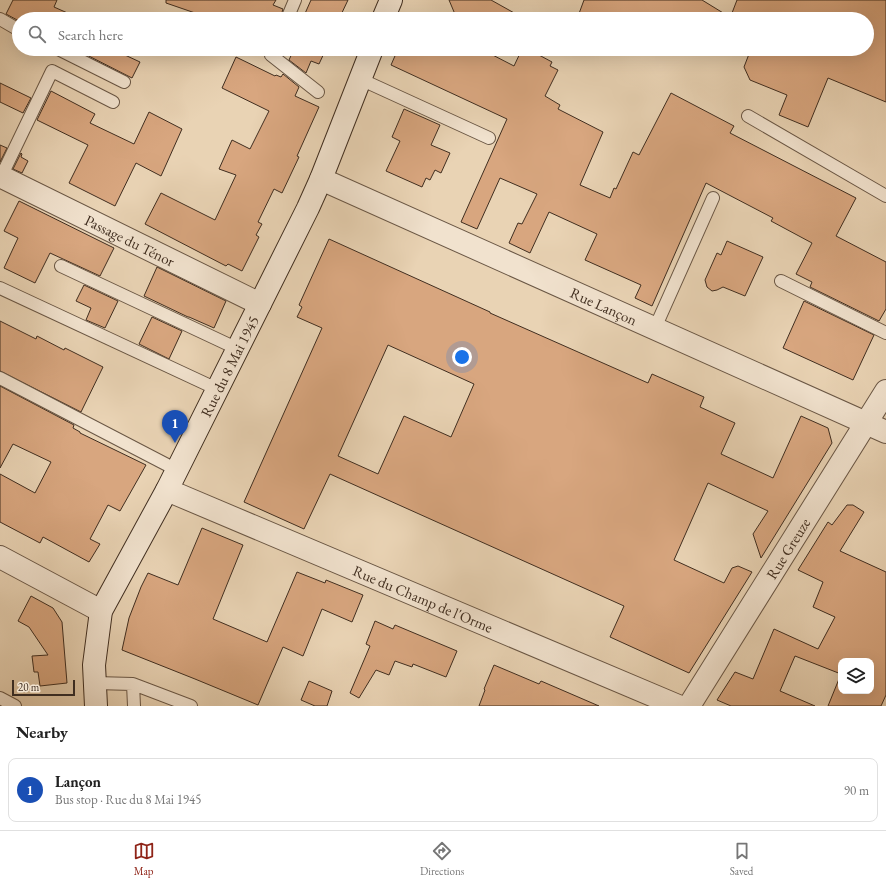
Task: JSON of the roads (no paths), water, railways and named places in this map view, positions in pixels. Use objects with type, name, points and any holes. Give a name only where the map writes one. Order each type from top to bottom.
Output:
[{"type":"street","points":[[386,12],[391,0]]},
{"type":"street","name":"Rue du 8 Mai 1945","points":[[96,706],[94,665],[101,611],[167,490],[321,180],[369,56]]},
{"type":"street","name":"Passage du Ténor","points":[[1,177],[260,304]]},
{"type":"street","name":"Rue Lançon","points":[[321,180],[886,432]]},
{"type":"street","name":"Rue Greuze","points":[[688,706],[886,391]]},
{"type":"street","name":"Rue du Champ de l'Orme","points":[[167,490],[678,706]]},
{"type":"street","points":[[0,557],[101,611]]},
{"type":"lane","points":[[289,12],[295,0]]},
{"type":"lane","points":[[0,19],[12,26]]},
{"type":"lane","points":[[72,56],[124,82]]},
{"type":"lane","points":[[272,56],[318,92]]},
{"type":"lane","points":[[1,177],[52,71],[113,102]]},
{"type":"lane","points":[[360,79],[489,138]]},
{"type":"lane","points":[[748,116],[886,196]]},
{"type":"lane","points":[[655,328],[713,198]]},
{"type":"lane","points":[[62,266],[238,349]]},
{"type":"lane","points":[[781,281],[886,333]]},
{"type":"lane","points":[[0,288],[217,389]]},
{"type":"lane","points":[[0,378],[177,470]]},
{"type":"lane","points":[[95,683],[133,684],[191,706]]},
{"type":"lane","points":[[133,684],[134,706]]},
{"type":"lane","points":[[0,698],[15,706]]},
{"type":"place","name":"Lançon","points":[[175,443]]}]
